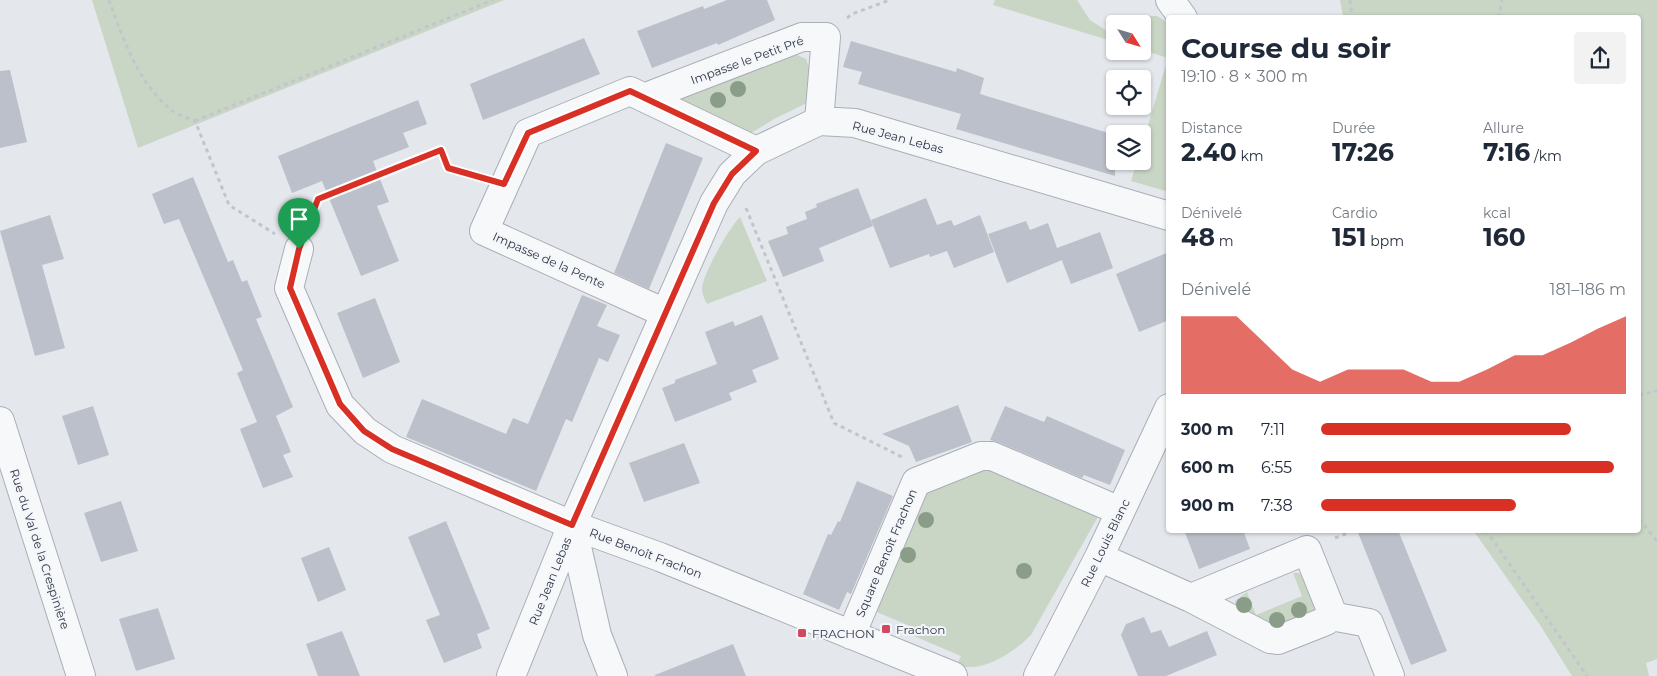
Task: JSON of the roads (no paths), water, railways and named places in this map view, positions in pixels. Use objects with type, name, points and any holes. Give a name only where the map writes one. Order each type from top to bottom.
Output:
[{"type":"street","points":[[1170,0],[1181,15]]},
{"type":"street","name":"Impasse le Petit Pré","points":[[646,97],[802,38],[826,36],[819,121]]},
{"type":"street","name":"Impasse de la Pente","points":[[646,97],[630,91],[528,133],[484,231],[665,313]]},
{"type":"street","points":[[646,97],[756,151]]},
{"type":"street","name":"Rue Jean Lebas","points":[[511,676],[572,525],[714,203],[732,174],[756,151],[819,121],[855,123],[1166,215]]},
{"type":"street","name":"Rue Benoît Frachon","points":[[299,249],[290,288],[340,404],[364,431],[392,449],[572,525],[660,557],[953,676]]},
{"type":"street","name":"Rue Louis Blanc","points":[[1038,676],[1099,557],[1166,414]]},
{"type":"street","name":"Rue du Val de la Crespinière","points":[[0,421],[81,676]]},
{"type":"street","name":"Square Benoît Frachon","points":[[851,635],[916,482],[981,456],[992,456],[1120,511]]},
{"type":"street","points":[[572,525],[597,635],[613,676]]},
{"type":"street","points":[[1099,557],[1191,598],[1270,639],[1278,640],[1326,621],[1331,616],[1331,610],[1307,550],[1191,598]]},
{"type":"street","points":[[1331,616],[1369,623],[1390,676]]},
{"type":"place","name":"Frachon","points":[[886,629]]},
{"type":"place","name":"FRACHON","points":[[802,633]]}]
